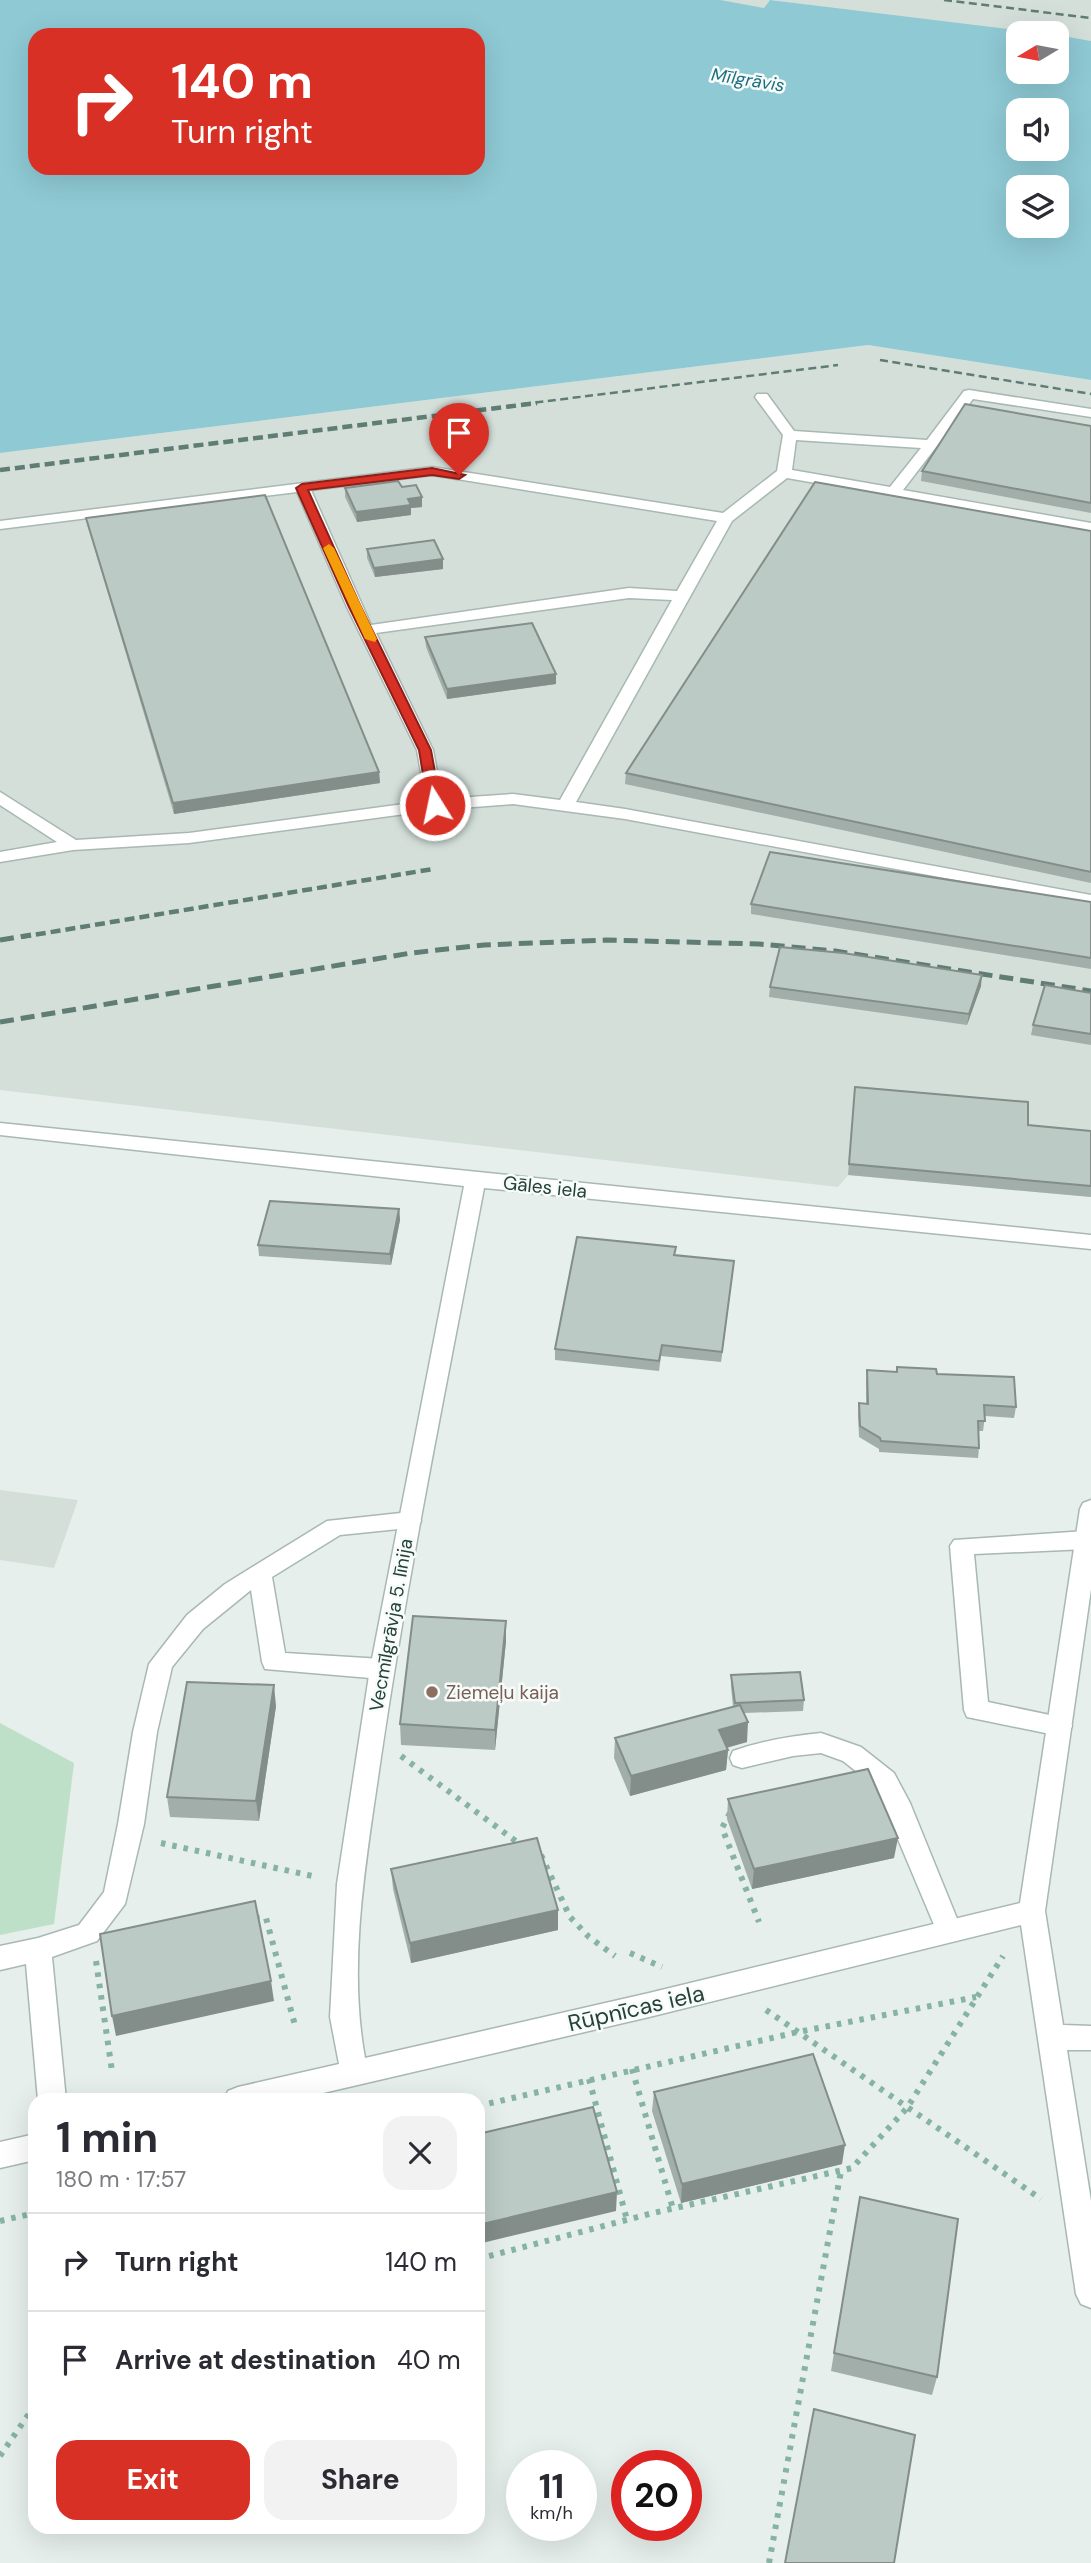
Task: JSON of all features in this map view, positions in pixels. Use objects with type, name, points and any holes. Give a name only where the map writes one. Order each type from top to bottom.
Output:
[{"type":"street","points":[[894,492],[969,394],[1091,414]]},
{"type":"street","points":[[565,806],[726,518],[784,473],[790,435],[762,397]]},
{"type":"street","points":[[790,435],[931,444]]},
{"type":"street","points":[[0,525],[432,471],[726,518]]},
{"type":"street","points":[[784,473],[1091,527]]},
{"type":"street","points":[[302,488],[366,630],[425,750],[435,805]]},
{"type":"street","points":[[366,630],[629,593],[682,596]]},
{"type":"street","points":[[0,797],[74,845]]},
{"type":"street","points":[[0,856],[74,845],[189,838],[435,805],[513,799],[639,817],[1091,900]]},
{"type":"street","name":"Gāles iela","points":[[0,1129],[1091,1242]]},
{"type":"street","name":"Vecmīlgrāvja 5. līnija","points":[[354,2073],[344,2017],[350,1885],[382,1669],[475,1180]]},
{"type":"street","points":[[1091,1509],[1032,1911],[1091,2294]]},
{"type":"street","points":[[0,1958],[38,1950],[88,1933],[116,1896],[131,1824],[145,1732],[161,1664],[195,1622],[233,1590],[335,1527],[410,1521]]},
{"type":"street","points":[[1060,1726],[976,1710],[962,1546],[1086,1540]]},
{"type":"street","points":[[260,1573],[274,1662],[382,1669]]},
{"type":"street","points":[[742,1758],[821,1743],[852,1754],[885,1780],[950,1931]]},
{"type":"street","name":"Rūpnīcas iela","points":[[268,2093],[731,1985],[1032,1911]]},
{"type":"street","points":[[38,1950],[51,2093]]},
{"type":"street","points":[[1052,2037],[1091,2038]]},
{"type":"street","points":[[0,2155],[28,2149]]},
{"type":"path","points":[[369,1746],[390,1748],[527,1850],[513,1853]]},
{"type":"path","points":[[735,1804],[722,1828],[759,1923]]},
{"type":"path","points":[[163,1829],[161,1843],[350,1885]]},
{"type":"path","points":[[534,1853],[541,1855],[570,1917],[589,1937],[615,1956]]},
{"type":"path","points":[[485,2257],[627,2220],[852,2168],[907,2108],[1032,1911]]},
{"type":"path","points":[[244,1917],[266,1918],[296,2029]]},
{"type":"path","points":[[96,1956],[112,2071]]},
{"type":"path","points":[[731,1985],[1038,2199],[1077,2201]]},
{"type":"path","points":[[485,2104],[798,2032],[977,1997]]},
{"type":"path","points":[[632,2069],[673,2209]]},
{"type":"path","points":[[589,2079],[627,2220]]},
{"type":"path","points":[[769,2563],[841,2171]]},
{"type":"path","points":[[0,2221],[28,2215]]},
{"type":"path","points":[[0,2456],[28,2415]]},
{"type":"shaded area","points":[[770,0],[764,8],[719,2]]},
{"type":"shaded area","points":[[770,0],[1091,0],[1091,41],[1069,38],[1069,21],[1006,21],[1006,29]]},
{"type":"shaded area","points":[[868,345],[1091,380],[1091,1197],[848,1175],[838,1187],[0,1090],[0,453]]},
{"type":"shaded area","points":[[0,1490],[78,1500],[54,1568],[0,1560]]},
{"type":"green space","points":[[0,1723],[74,1763],[54,1924],[0,1935]]},
{"type":"water","name":"Mīlgrāvis","points":[[0,0],[720,0],[764,8],[770,0],[1006,29],[1006,84],[1069,84],[1069,37],[1091,41],[1091,380],[868,345],[0,453]]},
{"type":"building","points":[[965,404],[1091,426],[1091,503],[922,471]]},
{"type":"building","points":[[398,481],[402,487],[416,485],[422,497],[408,499],[411,505],[356,512],[345,488]]},
{"type":"building","points":[[815,482],[1091,531],[1091,872],[626,773]]},
{"type":"building","points":[[265,495],[379,772],[173,803],[86,518]]},
{"type":"building","points":[[434,540],[443,559],[374,568],[367,549]]},
{"type":"building","points":[[532,623],[556,674],[447,689],[425,637]]},
{"type":"building","points":[[770,852],[1091,902],[1091,958],[751,904]]},
{"type":"building","points":[[780,947],[843,953],[982,975],[969,1014],[770,987]]},
{"type":"building","points":[[1045,985],[1091,993],[1091,1034],[1033,1025]]},
{"type":"building","points":[[855,1087],[1028,1102],[1028,1125],[1091,1131],[1091,1186],[849,1164]]},
{"type":"building","points":[[270,1201],[399,1209],[390,1254],[258,1245]]},
{"type":"building","points":[[577,1237],[676,1247],[674,1255],[734,1261],[722,1352],[662,1345],[659,1361],[555,1349]]},
{"type":"building","points":[[897,1367],[936,1369],[937,1374],[1014,1377],[1016,1407],[984,1405],[985,1421],[978,1421],[979,1448],[881,1441],[860,1426],[859,1403],[868,1404],[867,1370],[897,1372]]},
{"type":"building","points":[[413,1616],[506,1621],[495,1730],[400,1724]]},
{"type":"building","points":[[800,1672],[804,1700],[735,1703],[731,1675]]},
{"type":"building","points":[[187,1682],[274,1685],[256,1801],[167,1797]]},
{"type":"building","points":[[740,1705],[748,1722],[719,1730],[728,1750],[631,1776],[615,1738]]},
{"type":"building","points":[[868,1769],[898,1838],[754,1869],[728,1799]]},
{"type":"building","points":[[537,1838],[558,1910],[410,1943],[391,1869]]},
{"type":"building","points":[[255,1901],[271,1981],[112,2016],[100,1934]]},
{"type":"building","points":[[813,2054],[845,2145],[682,2184],[654,2092]]},
{"type":"building","points":[[593,2107],[617,2192],[485,2223],[485,2132]]},
{"type":"building","points":[[860,2197],[958,2219],[937,2377],[834,2353]]},
{"type":"building","points":[[814,2409],[915,2435],[894,2563],[785,2563]]},
{"type":"railway","points":[[944,0],[1091,18]]},
{"type":"railway","points":[[880,360],[1091,394]]},
{"type":"railway","points":[[523,404],[838,365]]},
{"type":"railway","points":[[0,470],[537,403]]},
{"type":"railway","points":[[21,937],[433,869]]},
{"type":"railway","points":[[0,940],[31,935]]},
{"type":"railway","points":[[0,1022],[411,953],[484,945],[606,940],[759,944],[835,951],[1091,991]]},
{"type":"slow traffic","points":[[329,548],[371,639]]},
{"type":"place","name":"Ziemeļu kaija","points":[[432,1692]]},
{"type":"route","points":[[435,805],[425,750],[354,605],[302,488],[432,471],[459,475]]}]
